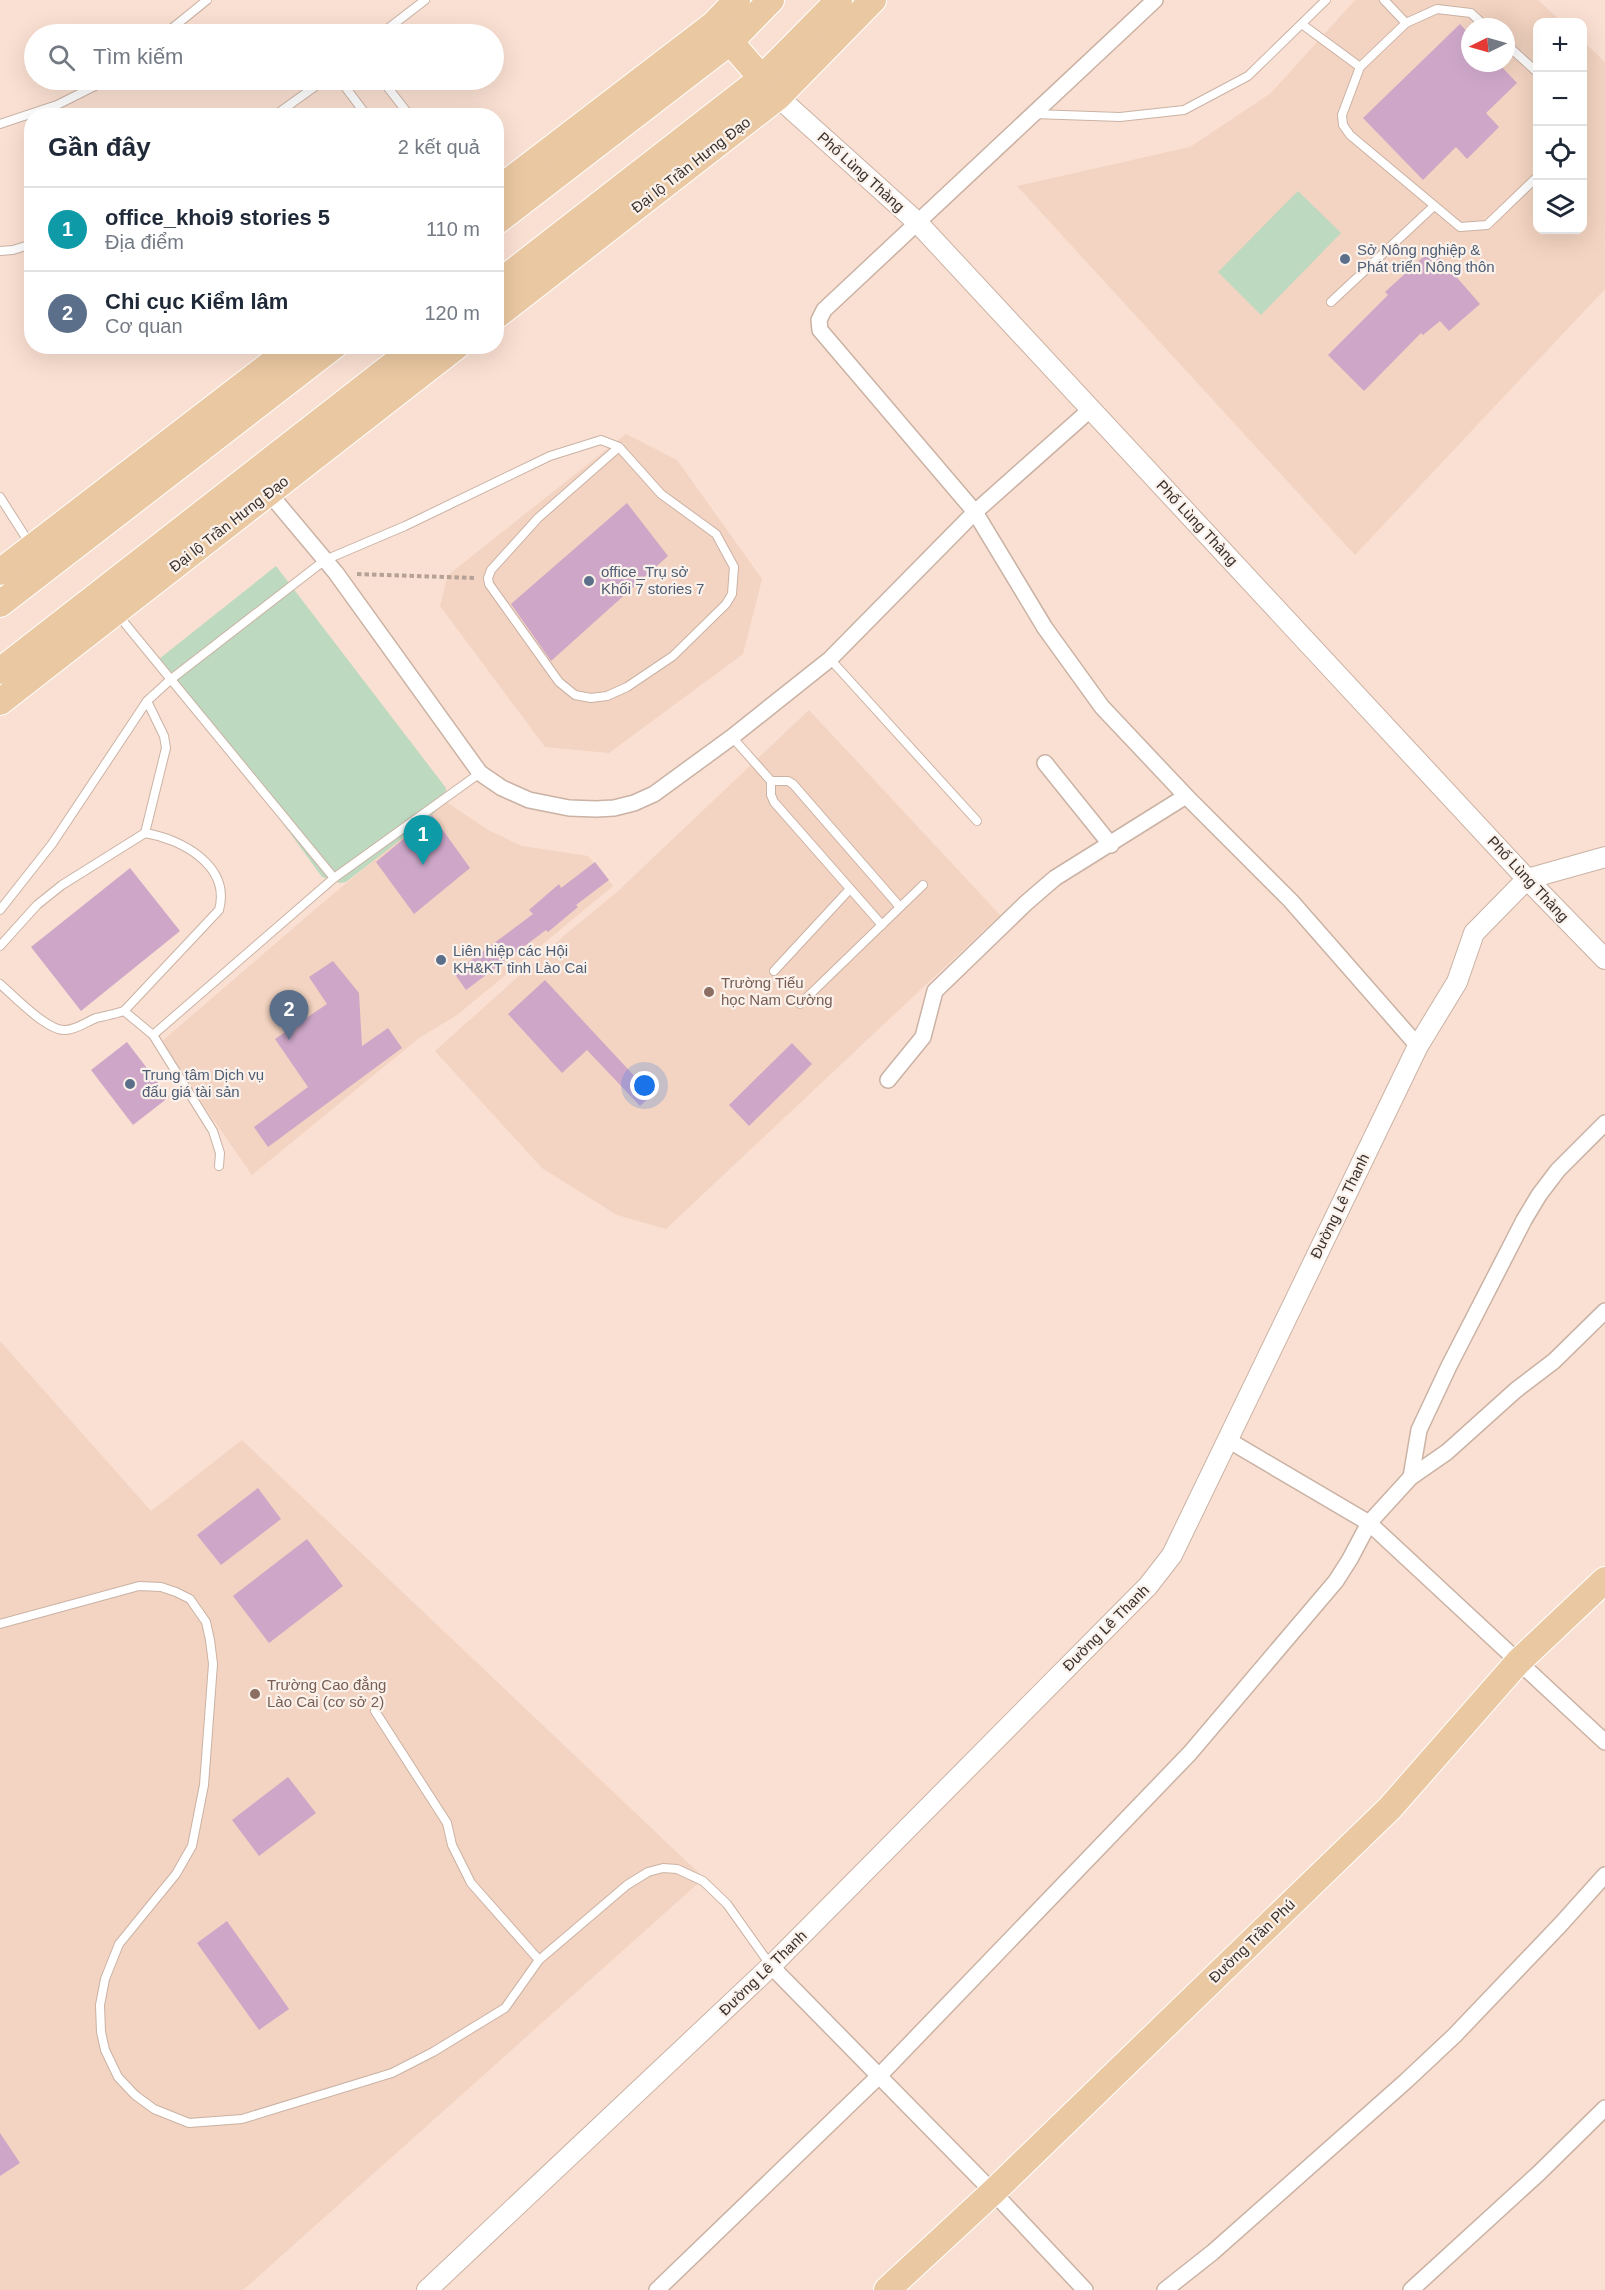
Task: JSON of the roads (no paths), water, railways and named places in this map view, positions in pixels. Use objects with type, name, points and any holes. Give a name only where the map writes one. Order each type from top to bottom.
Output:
[{"type":"main road","points":[[504,215],[722,33],[737,0]]},
{"type":"main road","points":[[504,185],[771,0]]},
{"type":"main road","name":"Đại lộ Trần Hưng Đạo","points":[[504,279],[770,88],[839,0]]},
{"type":"main road","name":"Đại lộ Trần Hưng Đạo","points":[[504,309],[873,0]]},
{"type":"main road","points":[[722,33],[770,88]]},
{"type":"main road","points":[[0,572],[284,354]]},
{"type":"main road","points":[[0,604],[324,354]]},
{"type":"main road","name":"Đại lộ Trần Hưng Đạo","points":[[0,671],[407,354]]},
{"type":"main road","name":"Đại lộ Trần Hưng Đạo","points":[[0,702],[447,354]]},
{"type":"main road","name":"Đường Trần Phú","points":[[887,2290],[993,2192],[1390,1808],[1518,1662],[1605,1580]]},
{"type":"street","points":[[1155,0],[824,310],[819,320],[820,330],[975,512],[1045,628],[1102,708],[1291,901],[1418,1046]]},
{"type":"street","name":"Phố Lùng Thàng","points":[[770,88],[917,222],[1527,879],[1605,959]]},
{"type":"street","points":[[269,493],[336,573],[480,773],[502,788],[529,800],[569,808],[614,808],[634,803],[654,794],[732,737],[830,659],[975,512],[1091,409]]},
{"type":"street","points":[[1045,763],[1111,845]]},
{"type":"street","points":[[888,1080],[923,1037],[935,992],[1055,878],[1186,796]]},
{"type":"street","name":"Đường Lê Thanh","points":[[427,2290],[771,1966],[1148,1586],[1172,1555],[1418,1046],[1457,982],[1474,933],[1527,879],[1605,857]]},
{"type":"street","points":[[1411,1477],[1419,1430],[1524,1220],[1558,1170],[1605,1123]]},
{"type":"street","points":[[657,2290],[879,2076],[1190,1753],[1336,1581],[1369,1523],[1411,1477],[1447,1452],[1516,1390],[1554,1361],[1605,1311]]},
{"type":"street","points":[[1228,1440],[1369,1523],[1605,1742]]},
{"type":"street","points":[[1165,2290],[1213,2252],[1406,2081],[1471,2018],[1605,1875]]},
{"type":"street","points":[[771,1966],[993,2192],[1085,2290]]},
{"type":"street","points":[[1410,2290],[1539,2173],[1605,2108]]},
{"type":"lane","points":[[177,24],[207,0]]},
{"type":"lane","points":[[394,24],[425,0]]},
{"type":"lane","points":[[1033,114],[1120,117],[1184,110],[1248,76],[1326,0]]},
{"type":"lane","points":[[1384,0],[1406,23]]},
{"type":"lane","points":[[1476,18],[1471,13],[1437,9],[1406,23],[1360,67],[1342,115],[1343,126],[1350,135],[1460,227],[1487,225],[1534,180]]},
{"type":"lane","points":[[1303,24],[1360,67]]},
{"type":"lane","points":[[1515,52],[1533,68]]},
{"type":"lane","points":[[48,108],[87,90]]},
{"type":"lane","points":[[285,108],[310,90]]},
{"type":"lane","points":[[348,90],[361,108]]},
{"type":"lane","points":[[390,90],[404,108]]},
{"type":"lane","points":[[0,124],[24,116]]},
{"type":"lane","points":[[1331,302],[1434,206]]},
{"type":"lane","points":[[0,250],[14,250],[24,247]]},
{"type":"lane","points":[[0,910],[52,844],[147,701],[170,680],[325,560],[405,526],[549,456],[601,440],[619,447],[661,494],[717,534],[734,567],[732,594],[726,604],[673,657],[627,687],[607,696],[591,698],[575,695],[559,682],[492,591],[488,578],[491,570],[538,518],[619,447]]},
{"type":"lane","points":[[0,497],[32,547]]},
{"type":"lane","points":[[116,612],[334,878]]},
{"type":"lane","points":[[830,659],[977,821]]},
{"type":"lane","points":[[145,834],[166,748],[164,736],[147,701]]},
{"type":"lane","points":[[732,737],[771,781],[771,795],[774,802],[882,925]]},
{"type":"lane","points":[[153,1035],[334,878],[480,773]]},
{"type":"lane","points":[[771,781],[793,784],[900,907]]},
{"type":"lane","points":[[0,946],[37,905],[62,885],[145,834],[164,837],[184,845],[213,870],[220,884],[222,900],[219,910],[124,1011],[95,1019],[74,1029],[64,1030],[47,1024],[0,984]]},
{"type":"lane","points":[[800,1004],[923,885]]},
{"type":"lane","points":[[774,971],[849,890]]},
{"type":"lane","points":[[124,1011],[153,1035],[213,1131],[220,1153],[219,1166]]},
{"type":"lane","points":[[0,1624],[139,1586],[161,1587],[190,1599],[206,1622],[213,1664],[204,1785],[192,1846],[176,1874],[119,1944],[105,1979],[100,2005],[101,2032],[105,2050],[118,2077],[135,2095],[154,2109],[189,2123],[242,2119],[392,2073],[433,2052],[505,2008],[539,1960],[627,1885],[648,1872],[663,1868],[677,1869],[703,1881],[727,1904],[771,1966]]},
{"type":"lane","points":[[375,1711],[447,1822],[452,1845],[471,1883],[539,1960]]},
{"type":"place","name":"Sở Nông nghiệp & Phát triển Nông thôn","points":[[1345,259]]},
{"type":"place","name":"office_Trụ sở Khối 7 stories 7","points":[[589,581]]},
{"type":"place","name":"office_khoi9 stories 5","points":[[423,865]]},
{"type":"place","name":"Liên hiệp các Hội KH&KT tỉnh Lào Cai","points":[[441,960]]},
{"type":"place","name":"Trường Tiểu học Nam Cường","points":[[709,992]]},
{"type":"place","name":"Chi cục Kiểm lâm","points":[[289,1040]]},
{"type":"place","name":"Trung tâm Dịch vụ đấu giá tài sản","points":[[130,1084]]},
{"type":"place","name":"Trường Cao đẳng Lào Cai (cơ sở 2)","points":[[255,1694]]}]
